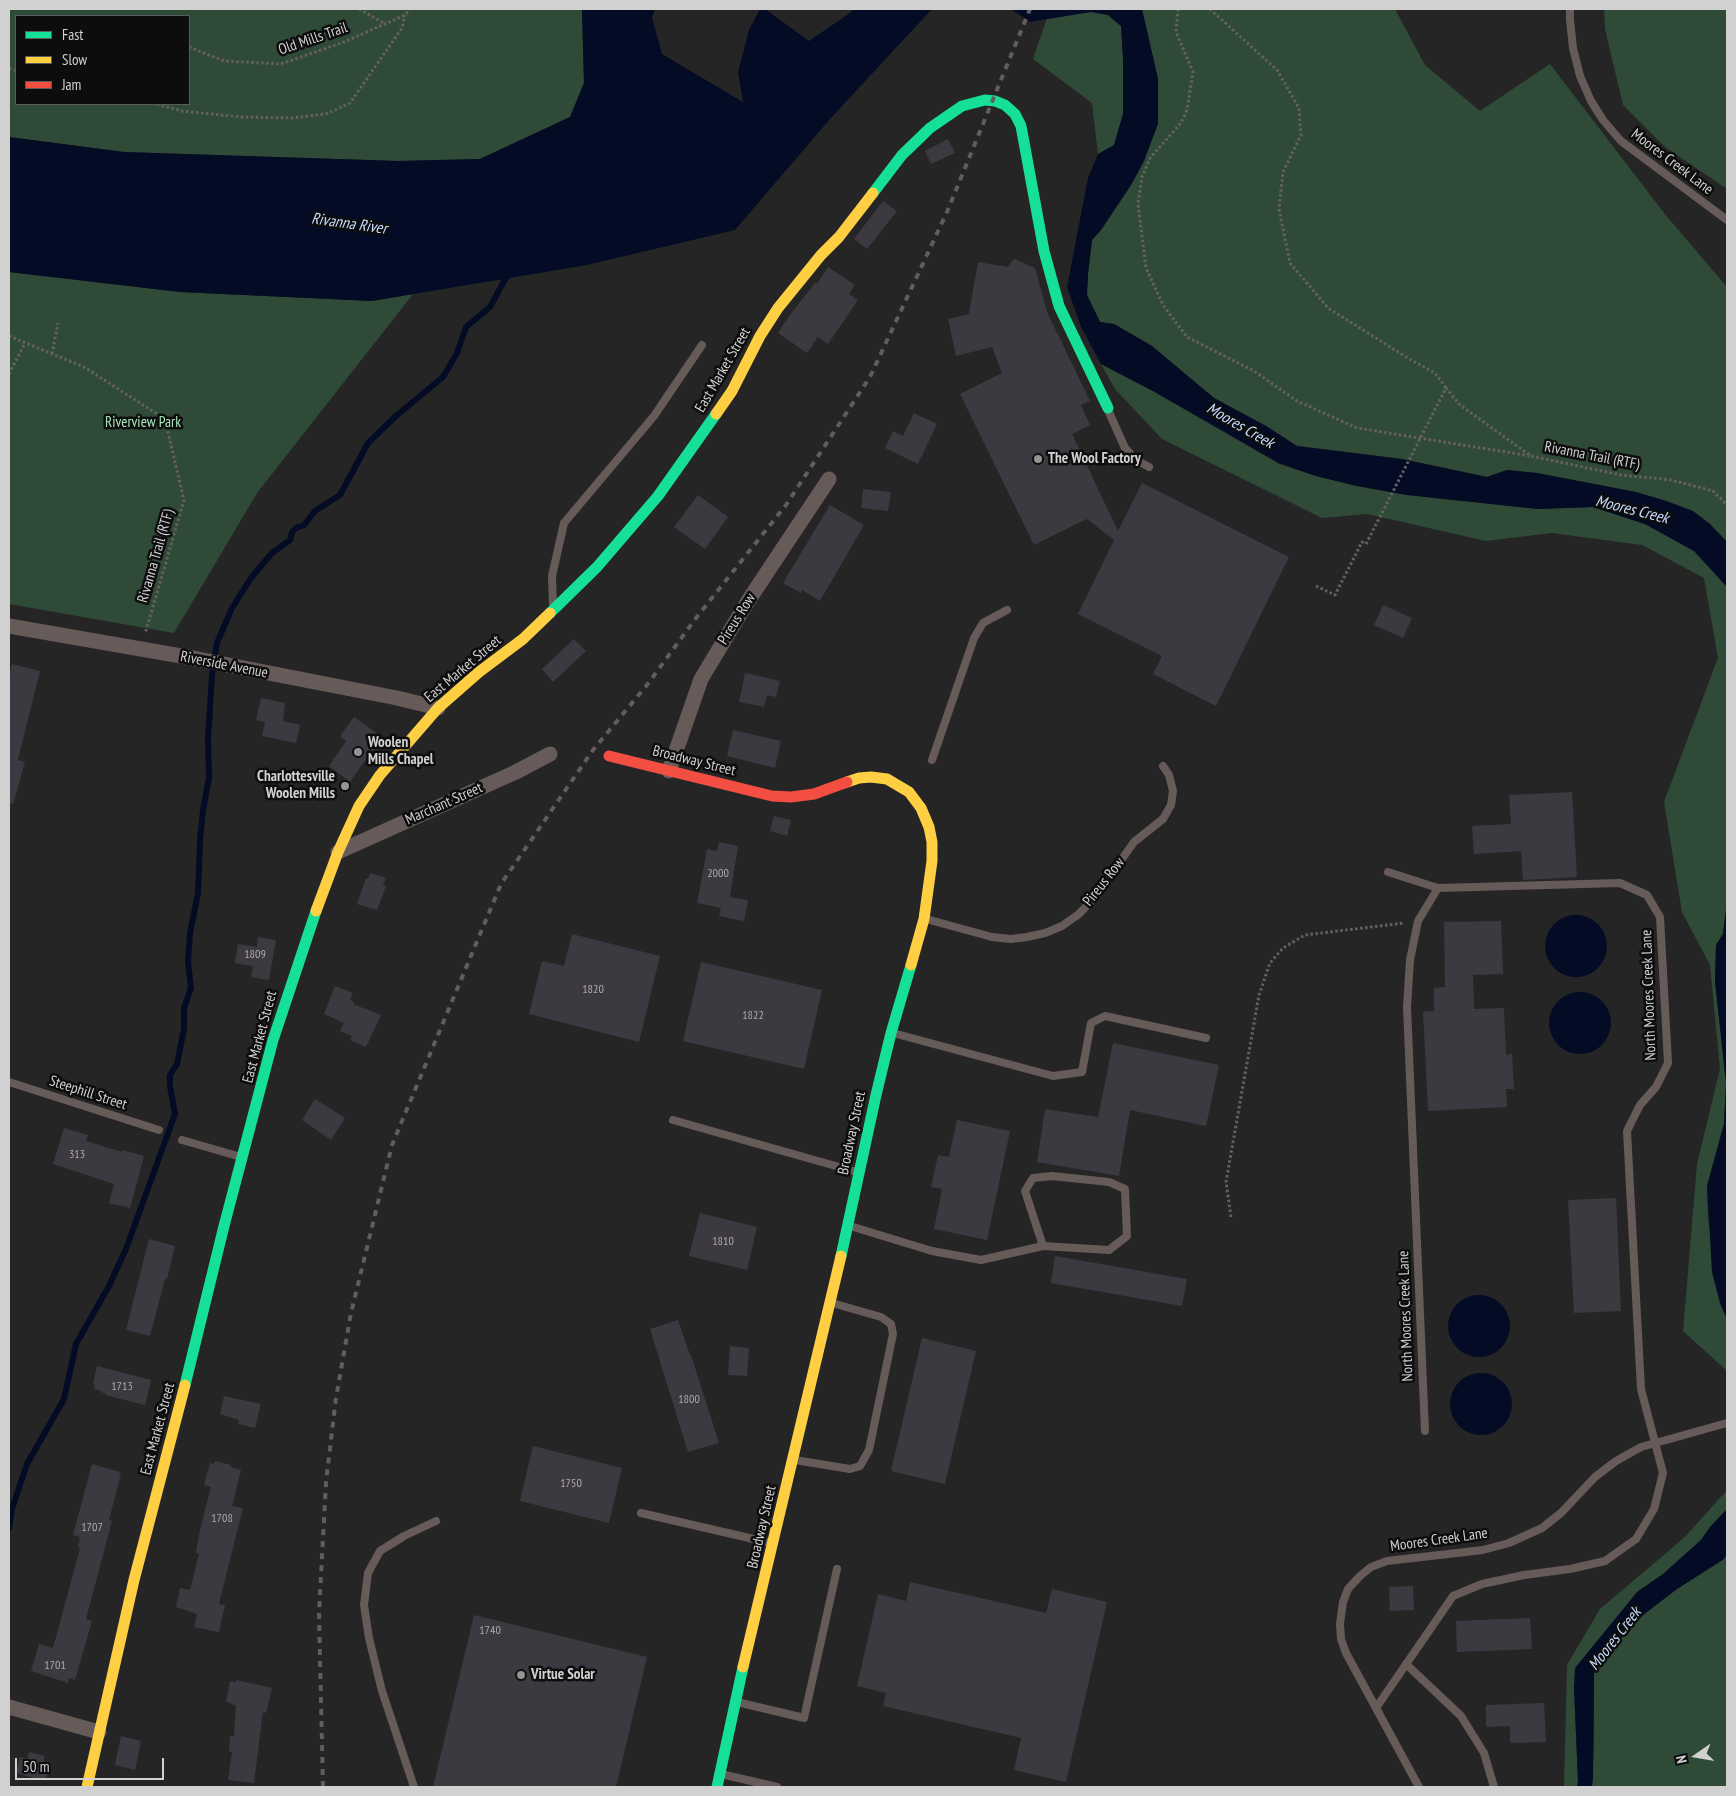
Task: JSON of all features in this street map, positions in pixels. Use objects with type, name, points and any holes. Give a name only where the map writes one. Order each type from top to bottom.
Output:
[{"type":"street","name":"East Market Street","points":[[87,1787],[134,1580],[202,1319],[224,1226],[288,991],[338,852],[359,806],[380,775],[438,708],[479,672],[523,639],[597,567],[664,488],[687,457],[732,392],[760,336],[778,308],[839,236],[902,155],[930,128],[962,106],[985,100],[996,101],[1015,114],[1021,126],[1044,251],[1059,306],[1108,408]]},
{"type":"street","name":"Pireus Row","points":[[669,771],[701,680],[748,601],[829,479]]},
{"type":"street","name":"Riverside Avenue","points":[[9,626],[187,657],[438,708]]},
{"type":"street","name":"Marchant Street","points":[[338,852],[516,772],[550,754]]},
{"type":"street","name":"Broadway Street","points":[[609,756],[772,796],[790,797],[814,794],[859,778],[887,779],[909,792],[921,808],[929,827],[932,842],[932,861],[924,919],[891,1033],[831,1303],[717,1787]]},
{"type":"street","points":[[9,1708],[100,1732]]},
{"type":"lane","name":"Moores Creek Lane","points":[[1570,9],[1573,48],[1580,76],[1603,120],[1621,141],[1727,220]]},
{"type":"lane","points":[[553,610],[552,576],[564,523],[654,416],[702,345]]},
{"type":"lane","points":[[1108,408],[1125,448],[1136,460],[1149,467]]},
{"type":"lane","points":[[932,760],[974,638],[982,623],[1006,610]]},
{"type":"lane","name":"Pireus Row","points":[[924,919],[992,937],[1011,939],[1045,933],[1062,926],[1079,914],[1095,897],[1134,842],[1163,819],[1171,805],[1173,792],[1169,775],[1163,766]]},
{"type":"lane","points":[[1388,872],[1438,888]]},
{"type":"lane","name":"North Moores Creek Lane","points":[[1376,1708],[1453,1596],[1482,1584],[1524,1575],[1570,1570],[1605,1561],[1636,1538],[1654,1509],[1663,1473],[1641,1389],[1627,1131],[1640,1106],[1656,1087],[1668,1063],[1660,917],[1646,895],[1620,883],[1438,888],[1418,921],[1410,960],[1407,1007],[1425,1431]]},
{"type":"lane","points":[[891,1033],[1053,1076],[1082,1072],[1091,1023],[1105,1016],[1206,1038]]},
{"type":"lane","name":"Steephill Street","points":[[9,1082],[159,1130]]},
{"type":"lane","points":[[673,1120],[859,1172]]},
{"type":"lane","points":[[182,1140],[243,1158]]},
{"type":"lane","points":[[848,1225],[932,1251],[981,1260],[1043,1246],[1109,1250],[1127,1236],[1125,1189],[1109,1182],[1052,1176],[1033,1178],[1026,1191],[1043,1246]]},
{"type":"lane","points":[[793,1460],[850,1469],[860,1466],[869,1450],[892,1334],[891,1324],[881,1317],[831,1303]]},
{"type":"lane","name":"Moores Creek Lane","points":[[1419,1787],[1346,1653],[1341,1639],[1340,1624],[1343,1602],[1348,1589],[1360,1576],[1371,1568],[1387,1561],[1483,1550],[1509,1542],[1542,1528],[1561,1513],[1595,1477],[1616,1461],[1641,1447],[1727,1423]]},
{"type":"lane","points":[[641,1512],[773,1544]]},
{"type":"lane","points":[[414,1787],[382,1691],[369,1638],[364,1605],[368,1573],[380,1551],[404,1536],[436,1521]]},
{"type":"lane","points":[[736,1702],[804,1718],[837,1569]]},
{"type":"lane","points":[[1406,1664],[1461,1716],[1484,1753],[1494,1787]]},
{"type":"lane","points":[[719,1773],[777,1787]]},
{"type":"path","points":[[359,9],[385,24]]},
{"type":"path","name":"Old Mills Trail","points":[[190,47],[224,61],[281,64],[344,42],[385,24],[405,14],[410,9]]},
{"type":"path","points":[[1178,9],[1176,32],[1193,72],[1187,110],[1182,123],[1150,158],[1142,177],[1138,204],[1146,268],[1163,305],[1187,337],[1254,371],[1297,400],[1357,428],[1531,456]]},
{"type":"path","name":"Rivanna Trail (RTF)","points":[[1210,9],[1277,70],[1299,108],[1301,135],[1283,172],[1280,209],[1290,263],[1328,308],[1435,373],[1460,405],[1531,456],[1621,475],[1671,480],[1713,491],[1727,505]]},
{"type":"path","points":[[161,105],[182,111],[242,117],[292,118],[326,114],[350,102],[402,28],[405,14]]},
{"type":"path","points":[[52,354],[58,323]]},
{"type":"path","name":"Rivanna Trail (RTF)","points":[[9,336],[84,367],[165,420],[184,500],[144,638]]},
{"type":"path","points":[[9,374],[25,343]]},
{"type":"path","points":[[1316,586],[1335,595],[1362,542],[1366,544],[1446,388]]},
{"type":"path","points":[[1231,1217],[1226,1182],[1259,995],[1270,962],[1283,948],[1305,936],[1418,921]]},
{"type":"green space","points":[[9,9],[582,9],[584,83],[570,117],[480,159],[398,161],[124,152],[9,137]]},
{"type":"green space","points":[[1142,9],[1395,9],[1425,65],[1480,111],[1550,64],[1664,213],[1727,287],[1727,542],[1710,524],[1693,511],[1636,492],[1537,473],[1507,470],[1487,477],[1402,459],[1297,446],[1266,426],[1214,398],[1152,346],[1114,324],[1100,322],[1087,295],[1092,240],[1101,230],[1131,185],[1144,161],[1158,79]]},
{"type":"green space","points":[[1604,9],[1727,9],[1727,189],[1665,147],[1623,105],[1605,29]]},
{"type":"green space","points":[[1091,12],[1108,15],[1121,26],[1123,59],[1123,114],[1114,145],[1098,154],[1092,103],[1033,59],[1047,18]]},
{"type":"green space","name":"Riverview Park","points":[[9,272],[180,292],[372,301],[413,294],[257,493],[174,633],[9,604]]},
{"type":"green space","points":[[1101,364],[1153,391],[1279,464],[1316,476],[1357,486],[1407,495],[1538,509],[1593,507],[1645,524],[1694,551],[1727,587],[1727,901],[1723,934],[1716,945],[1715,981],[1726,1083],[1724,1124],[1707,1186],[1708,1217],[1720,1303],[1727,1319],[1727,1371],[1683,1331],[1697,1164],[1720,1069],[1710,965],[1682,912],[1664,802],[1718,658],[1704,578],[1642,545],[1552,533],[1486,541],[1367,514],[1322,518],[1162,439],[1115,389]]},
{"type":"green space","points":[[1727,1490],[1727,1509],[1701,1540],[1663,1574],[1637,1592],[1574,1687],[1578,1781],[1577,1787],[1564,1787],[1567,1665],[1600,1609],[1685,1537]]},
{"type":"green space","points":[[1727,1554],[1727,1787],[1592,1787],[1594,1671],[1643,1615],[1677,1589],[1724,1559]]},
{"type":"water","name":"Rivanna River","points":[[582,9],[655,9],[652,17],[662,54],[743,102],[738,72],[749,30],[760,9],[765,9],[809,41],[854,9],[932,9],[830,119],[735,230],[587,265],[372,301],[180,292],[9,272],[9,137],[124,152],[398,161],[480,159],[570,117],[584,83]]},
{"type":"water","name":"Moores Creek","points":[[1011,9],[1142,9],[1158,79],[1158,124],[1144,161],[1131,185],[1101,230],[1092,240],[1087,295],[1100,322],[1114,324],[1152,346],[1214,398],[1266,426],[1297,446],[1402,459],[1487,477],[1507,470],[1537,473],[1636,492],[1693,511],[1710,524],[1727,542],[1727,587],[1694,551],[1645,524],[1593,507],[1538,509],[1407,495],[1316,476],[1279,463],[1153,391],[1101,364],[1081,327],[1067,287],[1088,178],[1098,154],[1114,145],[1123,114],[1121,26],[1108,15],[1091,12],[1030,22]]},
{"type":"water","points":[[1727,901],[1727,1319],[1720,1303],[1712,1272],[1707,1186],[1724,1124],[1726,1083],[1715,981],[1716,945],[1723,934]]},
{"type":"water","points":[[1576,915],[1593,920],[1598,924],[1602,929],[1607,946],[1602,963],[1598,968],[1593,972],[1576,977],[1559,972],[1554,968],[1550,963],[1545,946],[1550,929],[1554,924],[1559,920]]},
{"type":"water","points":[[1580,992],[1597,997],[1602,1001],[1606,1006],[1611,1023],[1606,1040],[1602,1045],[1597,1049],[1580,1054],[1563,1049],[1558,1045],[1554,1040],[1549,1023],[1554,1006],[1558,1001],[1563,997]]},
{"type":"water","points":[[1479,1295],[1491,1297],[1501,1304],[1508,1314],[1510,1326],[1508,1338],[1501,1348],[1491,1355],[1479,1357],[1467,1355],[1457,1348],[1450,1338],[1448,1326],[1450,1314],[1457,1304],[1467,1297]]},
{"type":"water","points":[[1481,1373],[1493,1375],[1503,1382],[1510,1392],[1512,1404],[1510,1416],[1503,1426],[1493,1433],[1481,1435],[1469,1433],[1459,1426],[1452,1416],[1450,1404],[1452,1392],[1459,1382],[1469,1375]]},
{"type":"water","name":"Moores Creek","points":[[1727,1509],[1727,1554],[1724,1559],[1677,1589],[1643,1615],[1594,1671],[1592,1787],[1577,1787],[1575,1668],[1637,1592],[1663,1574],[1701,1540]]},
{"type":"building","points":[[948,139],[955,153],[931,164],[925,151]]},
{"type":"building","points":[[883,201],[897,211],[867,249],[854,239]]},
{"type":"building","name":"The Wool Factory","points":[[1014,259],[1035,268],[1047,312],[1090,401],[1081,405],[1090,425],[1072,434],[1118,531],[1142,483],[1289,557],[1216,706],[1153,674],[1162,656],[1078,614],[1114,540],[1087,519],[1034,545],[960,394],[1002,373],[992,347],[956,356],[948,319],[969,314],[978,262],[1008,267]]},
{"type":"building","points":[[828,267],[855,285],[849,294],[858,300],[828,344],[818,337],[807,353],[778,333]]},
{"type":"building","points":[[914,413],[937,424],[918,464],[885,448],[893,431],[903,436]]},
{"type":"building","points":[[863,489],[891,492],[888,511],[861,508]]},
{"type":"building","points":[[698,495],[728,517],[705,549],[674,527]]},
{"type":"building","points":[[830,505],[864,525],[820,601],[802,590],[801,593],[783,583]]},
{"type":"building","points":[[1383,605],[1412,618],[1403,638],[1374,625]]},
{"type":"building","points":[[574,639],[586,651],[553,682],[542,669]]},
{"type":"building","points":[[12,664],[40,671],[18,760],[25,762],[13,804],[9,803],[9,678]]},
{"type":"building","points":[[745,673],[780,681],[776,697],[767,695],[764,707],[739,702]]},
{"type":"building","points":[[261,698],[285,703],[283,721],[300,725],[296,743],[262,736],[265,722],[256,720]]},
{"type":"building","name":"Woolen Mills Chapel","points":[[354,717],[385,739],[376,752],[374,750],[368,756],[350,782],[329,766],[346,741],[340,736]]},
{"type":"building","points":[[733,730],[781,741],[775,768],[727,756]]},
{"type":"building","points":[[1572,792],[1577,877],[1523,880],[1521,851],[1474,854],[1472,826],[1511,824],[1509,795]]},
{"type":"building","points":[[774,816],[791,820],[787,836],[770,831]]},
{"type":"building","points":[[719,842],[738,846],[730,897],[748,900],[744,921],[719,916],[721,908],[697,903],[707,849],[717,851]]},
{"type":"building","points":[[370,873],[386,878],[383,885],[386,886],[377,910],[357,904],[366,878],[368,879]]},
{"type":"building","points":[[1501,921],[1503,974],[1473,975],[1474,1009],[1504,1008],[1506,1055],[1512,1054],[1514,1089],[1506,1089],[1507,1107],[1428,1111],[1423,1012],[1434,1011],[1434,988],[1445,987],[1444,922]]},
{"type":"building","points":[[572,934],[660,956],[639,1042],[529,1014],[542,961],[564,966]]},
{"type":"building","points":[[258,937],[276,940],[269,980],[251,977],[253,966],[235,963],[238,944],[257,947]]},
{"type":"building","points":[[701,962],[822,990],[804,1069],[683,1041]]},
{"type":"building","points":[[335,986],[353,993],[350,1000],[354,1002],[353,1004],[381,1015],[366,1047],[350,1040],[352,1036],[340,1031],[344,1023],[324,1014]]},
{"type":"building","points":[[1113,1043],[1219,1065],[1206,1126],[1130,1110],[1119,1176],[1037,1162],[1045,1109],[1098,1117]]},
{"type":"building","points":[[315,1099],[345,1118],[331,1140],[302,1120]]},
{"type":"building","points":[[957,1120],[1010,1131],[987,1240],[934,1229],[942,1189],[931,1187],[938,1155],[949,1157]]},
{"type":"building","points":[[64,1128],[88,1135],[86,1141],[122,1152],[123,1150],[144,1156],[130,1208],[109,1203],[114,1184],[53,1164]]},
{"type":"building","points":[[1616,1198],[1621,1311],[1574,1313],[1568,1200]]},
{"type":"building","points":[[700,1213],[757,1227],[747,1270],[689,1256]]},
{"type":"building","points":[[149,1239],[175,1246],[150,1336],[126,1330]]},
{"type":"building","points":[[1055,1256],[1187,1279],[1182,1306],[1051,1283]]},
{"type":"building","points":[[678,1320],[719,1443],[688,1452],[650,1329]]},
{"type":"building","points":[[922,1338],[976,1351],[945,1484],[891,1471]]},
{"type":"building","points":[[730,1346],[749,1348],[747,1376],[728,1375]]},
{"type":"building","points":[[97,1366],[151,1380],[145,1405],[105,1395],[101,1391],[94,1389],[95,1385],[93,1384]]},
{"type":"building","points":[[224,1396],[261,1404],[255,1428],[238,1424],[239,1420],[220,1414]]},
{"type":"building","points":[[533,1446],[622,1468],[609,1523],[520,1501]]},
{"type":"building","points":[[215,1461],[241,1470],[232,1506],[243,1508],[219,1604],[225,1605],[219,1632],[194,1627],[197,1614],[176,1607],[180,1588],[190,1590],[199,1554],[196,1553],[200,1530],[211,1487],[204,1485],[210,1463],[214,1464]]},
{"type":"building","points":[[92,1464],[120,1472],[119,1474],[121,1474],[109,1520],[112,1521],[86,1619],[92,1621],[75,1680],[69,1678],[68,1683],[31,1671],[39,1644],[53,1648],[80,1548],[78,1547],[80,1537],[73,1535]]},
{"type":"building","points":[[910,1582],[1046,1613],[1052,1589],[1107,1602],[1066,1782],[1014,1770],[1021,1738],[883,1706],[886,1693],[857,1686],[878,1594],[906,1601]]},
{"type":"building","points":[[1413,1586],[1414,1610],[1390,1611],[1389,1587]]},
{"type":"building","points":[[474,1615],[647,1657],[616,1787],[433,1787]]},
{"type":"building","points":[[1530,1618],[1532,1649],[1457,1652],[1456,1621]]},
{"type":"building","points":[[236,1680],[272,1688],[266,1713],[263,1712],[254,1783],[228,1780],[232,1752],[229,1752],[230,1736],[234,1736],[236,1706],[226,1701],[230,1681],[236,1682]]},
{"type":"building","points":[[1544,1703],[1546,1742],[1510,1743],[1510,1726],[1486,1727],[1486,1705]]},
{"type":"building","points":[[121,1736],[141,1741],[135,1770],[115,1765]]},
{"type":"building","points":[[29,1752],[45,1756],[43,1764],[50,1766],[45,1781],[16,1773],[20,1757],[27,1759]]},
{"type":"waterway","points":[[9,1528],[12,1509],[27,1464],[64,1399],[76,1344],[109,1286],[126,1249],[175,1114],[170,1075],[177,1064],[184,1029],[184,1008],[191,988],[188,962],[190,933],[198,893],[200,840],[209,778],[208,739],[212,675],[217,643],[232,608],[251,578],[272,553],[290,540],[292,532],[296,528],[304,525],[315,511],[340,495],[368,443],[396,416],[443,377],[457,353],[466,327],[490,307],[509,272]]},
{"type":"railway","points":[[323,1787],[319,1613],[326,1482],[336,1398],[351,1313],[392,1145],[501,884],[593,750],[647,685],[696,618],[786,505],[870,377],[947,212],[1030,9]]},
{"type":"traffic: fast","points":[[873,193],[902,155],[930,128],[962,106],[985,100],[995,101],[1005,105],[1015,114],[1021,126],[1044,251],[1059,306],[1108,408]]},
{"type":"traffic: fast","points":[[550,613],[597,567],[658,496],[716,414]]},
{"type":"traffic: fast","points":[[185,1385],[224,1226],[273,1040],[316,911]]},
{"type":"traffic: fast","points":[[841,1256],[876,1095],[891,1033],[911,965]]},
{"type":"traffic: fast","points":[[717,1787],[743,1667]]},
{"type":"traffic: slow","points":[[716,414],[732,391],[760,336],[778,308],[821,255],[839,237],[873,193]]},
{"type":"traffic: slow","points":[[316,911],[338,852],[359,806],[380,775],[438,708],[479,672],[523,639],[550,613]]},
{"type":"traffic: slow","points":[[847,782],[871,777],[887,779],[909,792],[921,808],[929,827],[932,842],[932,861],[924,919],[911,965]]},
{"type":"traffic: slow","points":[[743,1667],[841,1256]]},
{"type":"traffic: slow","points":[[87,1787],[134,1580],[185,1385]]},
{"type":"traffic: jam","points":[[609,756],[772,796],[791,797],[814,794],[847,782]]},
{"type":"place","name":"The Wool Factory","points":[[1038,459]]},
{"type":"place","name":"Woolen Mills Chapel","points":[[358,752]]},
{"type":"place","name":"Charlottesville Woolen Mills","points":[[345,786]]},
{"type":"place","name":"Virtue Solar","points":[[521,1675]]}]
